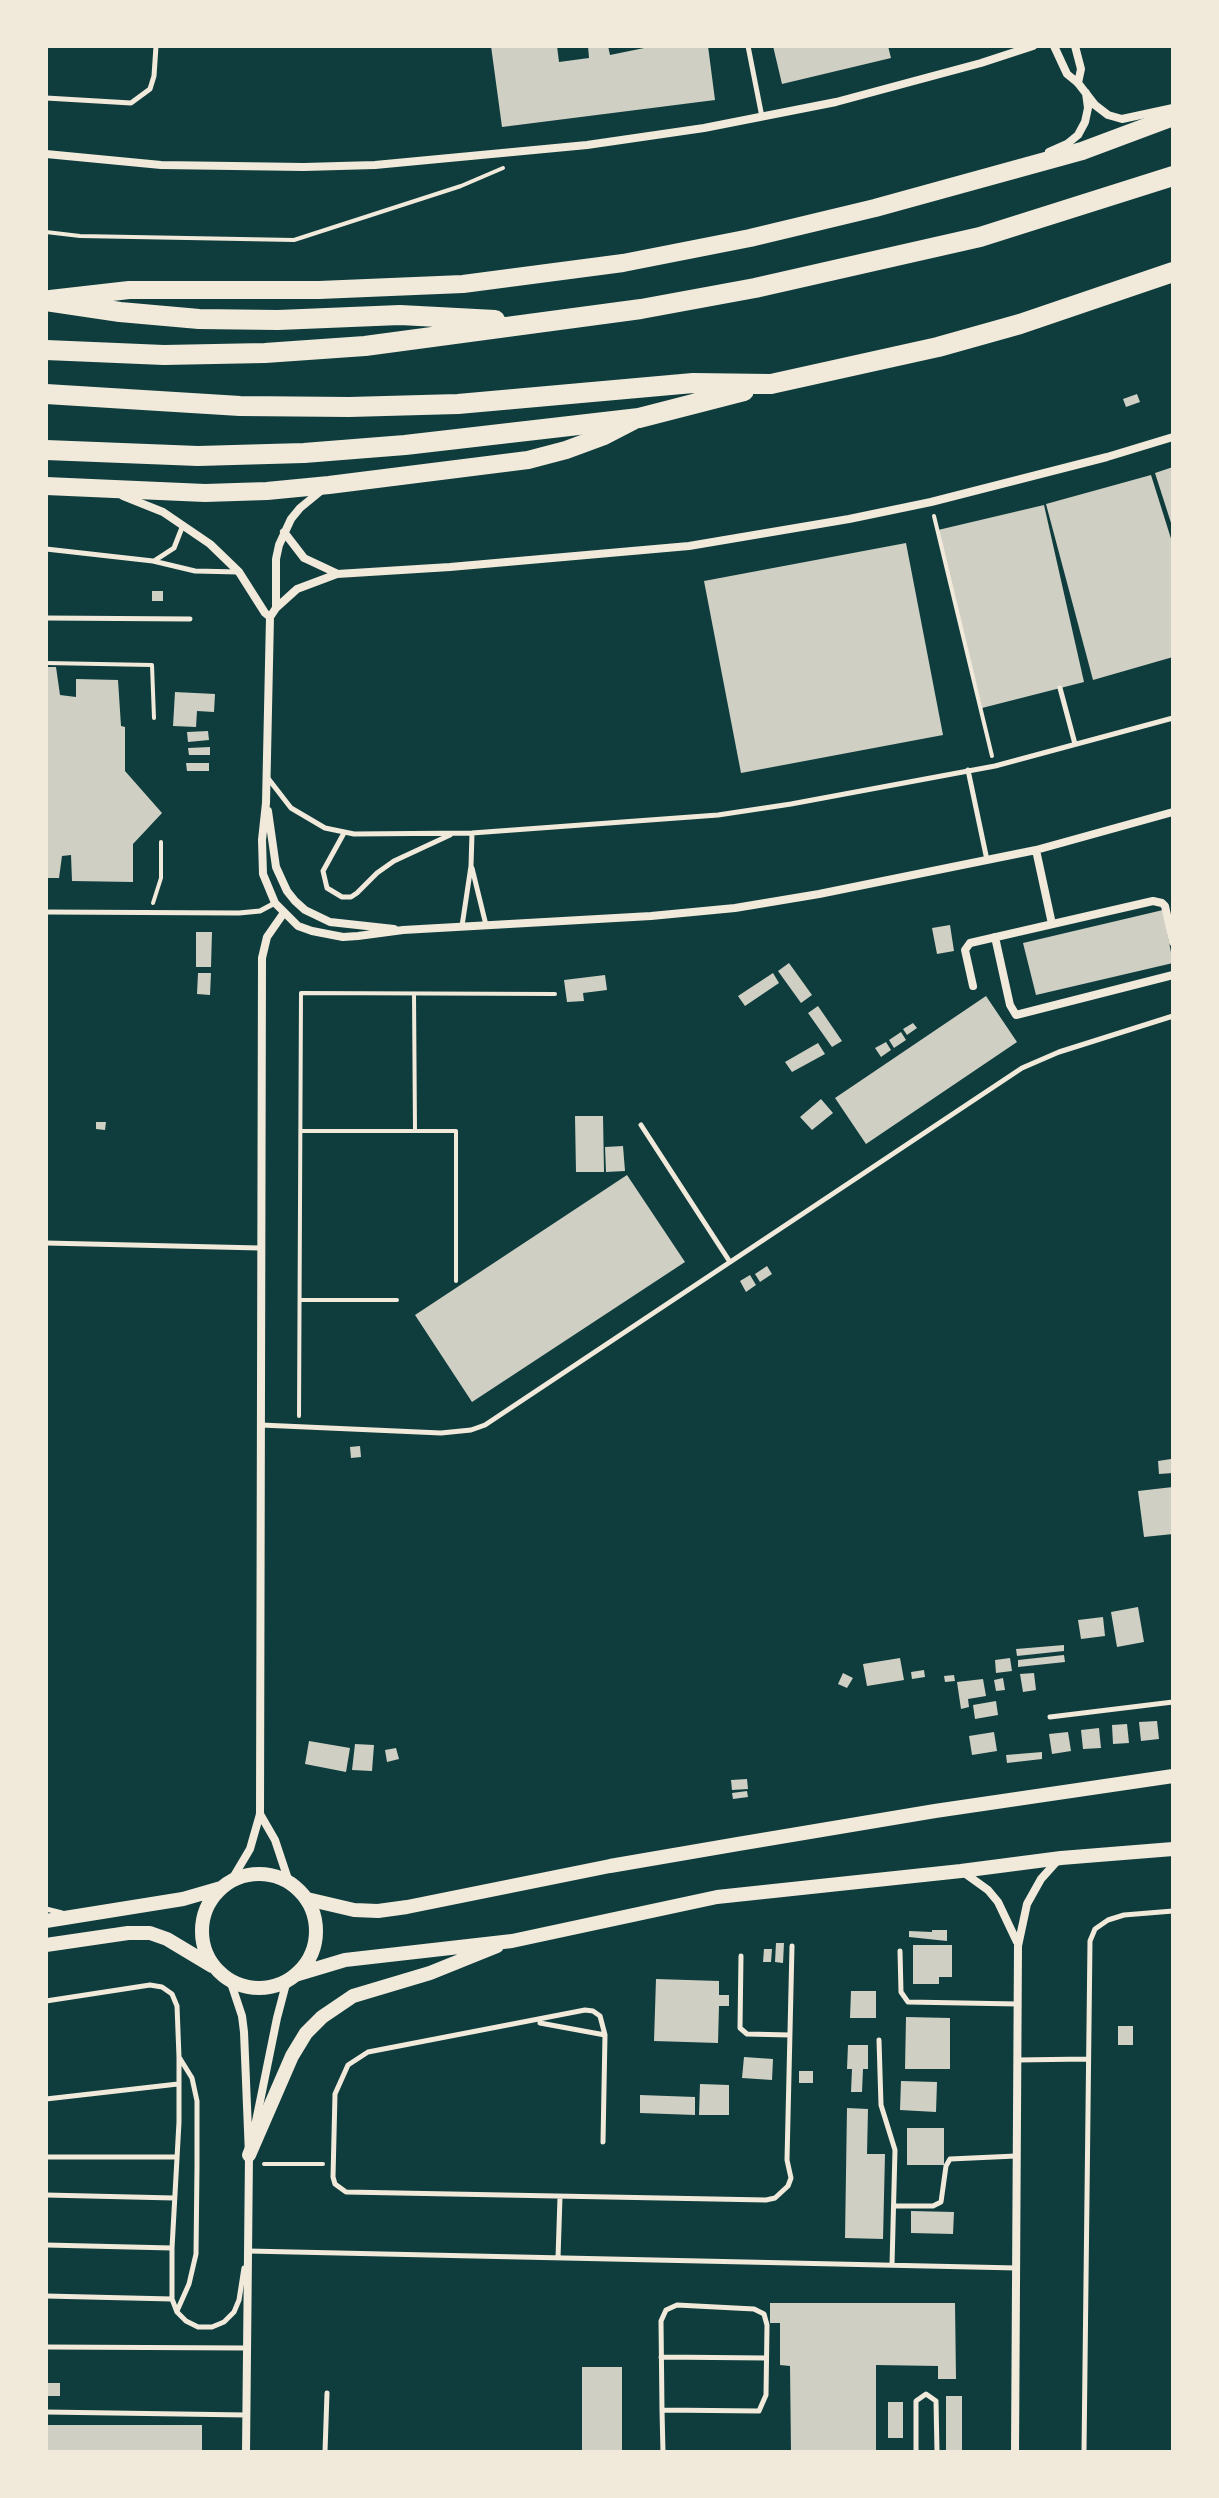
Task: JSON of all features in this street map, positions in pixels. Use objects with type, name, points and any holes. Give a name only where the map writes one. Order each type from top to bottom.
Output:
[{"type":"highway","points":[[46,350],[164,355],[265,353],[365,346],[641,309],[868,264],[980,237],[1173,176]]},
{"type":"highway","points":[[46,450],[198,456],[304,453],[478,438],[639,418],[771,384],[938,347],[1020,324],[1169,275]]},
{"type":"highway","points":[[46,300],[120,312],[199,319],[429,316],[530,324]]},
{"type":"highway","points":[[46,394],[240,406],[349,407],[458,404],[693,383],[771,384]]},
{"type":"main road","points":[[46,300],[129,290],[372,289],[511,278],[623,263],[738,241],[860,212],[1082,151],[1173,117]]},
{"type":"main road","points":[[46,486],[205,493],[329,485],[528,460],[604,436],[639,418]]},
{"type":"street","points":[[46,154],[161,165],[375,165],[601,143],[763,118],[908,83],[1033,46]]},
{"type":"street","points":[[1054,46],[1067,74],[1108,115],[1122,119],[1173,108]]},
{"type":"street","points":[[1075,46],[1081,69],[1078,83]]},
{"type":"street","points":[[1004,171],[1067,144],[1078,135],[1088,108],[1086,92]]},
{"type":"street","points":[[1173,437],[931,502],[849,519],[689,546],[337,574],[297,589],[270,617],[263,874],[275,903],[298,926],[327,935],[358,936],[403,930],[735,908],[1036,850],[1173,812]]},
{"type":"street","points":[[276,608],[276,559],[284,532],[300,508],[329,485]]},
{"type":"street","points":[[111,491],[163,512],[210,544],[239,572],[270,617]]},
{"type":"street","points":[[284,532],[304,558],[337,574]]},
{"type":"street","points":[[266,803],[276,867],[295,901],[305,910],[330,922],[403,930]]},
{"type":"street","points":[[1036,850],[1052,924]]},
{"type":"street","points":[[973,986],[965,950],[973,942],[1052,924],[1158,901],[1166,910],[1173,942]]},
{"type":"street","points":[[246,2452],[249,2160],[244,2032],[237,1998],[203,1943],[202,1928],[205,1913],[250,1849],[260,1814],[262,958],[267,937],[283,914]]},
{"type":"street","points":[[995,937],[1010,1005],[1016,1015],[1173,975]]},
{"type":"street","points":[[307,1899],[354,1910],[407,1907],[753,1841],[1173,1776]]},
{"type":"street","points":[[260,1814],[275,1840],[289,1882]]},
{"type":"street","points":[[46,1945],[128,1933],[150,1933],[167,1939],[224,1975],[252,1987],[265,1988],[366,1956],[512,1941],[717,1897],[1061,1858],[1173,1849]]},
{"type":"street","points":[[1015,2452],[1018,1946],[1022,1918],[1033,1891],[1061,1858]]},
{"type":"street","points":[[961,1871],[982,1885],[998,1902],[1014,1931],[1018,1946]]},
{"type":"street","points":[[46,1921],[170,1901],[245,1875],[275,1876],[289,1882],[307,1899],[316,1926],[315,1940],[305,1965],[291,1978],[277,2018],[249,2160]]},
{"type":"street","points":[[249,2160],[292,2056],[306,2033],[322,2017],[353,1996],[440,1969],[512,1941]]},
{"type":"lane","points":[[46,98],[131,103],[150,89],[156,46]]},
{"type":"lane","points":[[748,46],[763,118]]},
{"type":"lane","points":[[153,561],[174,548],[183,525]]},
{"type":"lane","points":[[46,549],[153,561],[195,571],[239,572]]},
{"type":"lane","points":[[46,618],[190,619]]},
{"type":"lane","points":[[1060,688],[1075,744]]},
{"type":"lane","points":[[267,776],[277,794],[307,820],[344,833],[472,833],[718,815],[995,766],[1173,718]]},
{"type":"lane","points":[[968,770],[987,860]]},
{"type":"lane","points":[[344,833],[323,871],[327,888],[342,897],[357,893],[394,861],[451,834]]},
{"type":"lane","points":[[462,926],[471,866],[472,833]]},
{"type":"lane","points":[[471,866],[486,926]]},
{"type":"lane","points":[[46,912],[250,913],[275,903]]},
{"type":"lane","points":[[261,1425],[441,1433],[471,1430],[485,1425],[1022,1068],[1059,1052],[1173,1016]]},
{"type":"lane","points":[[641,1125],[730,1262]]},
{"type":"lane","points":[[46,1243],[260,1248]]},
{"type":"lane","points":[[1050,1717],[1173,1702]]},
{"type":"lane","points":[[46,1909],[71,1916]]},
{"type":"lane","points":[[1084,2452],[1090,1941],[1095,1929],[1108,1920],[1124,1915],[1173,1911]]},
{"type":"lane","points":[[603,2142],[605,2035],[600,2016],[593,2011],[585,2010],[379,2050],[358,2058],[342,2075],[335,2094],[335,2184],[346,2192],[766,2200],[782,2193],[791,2178],[787,2160],[792,1946]]},
{"type":"lane","points":[[900,1951],[901,1992],[908,2002],[1018,2004]]},
{"type":"lane","points":[[741,1956],[740,2028],[747,2034],[790,2035]]},
{"type":"lane","points":[[46,2001],[150,1985],[162,1987],[172,1994],[177,2006],[179,2057],[172,2299],[177,2312],[198,2327],[212,2327],[224,2322],[234,2312],[247,2251],[1017,2268]]},
{"type":"lane","points":[[535,2022],[605,2035]]},
{"type":"lane","points":[[879,2040],[881,2105],[895,2150],[892,2265]]},
{"type":"lane","points":[[177,2312],[189,2284],[196,2254],[197,2166],[195,2089],[179,2057]]},
{"type":"lane","points":[[1017,2060],[1087,2059]]},
{"type":"lane","points":[[46,2099],[178,2084]]},
{"type":"lane","points":[[894,2206],[933,2206],[941,2202],[946,2166],[950,2159],[1017,2156]]},
{"type":"lane","points":[[46,2157],[177,2157]]},
{"type":"lane","points":[[46,2195],[174,2198]]},
{"type":"lane","points":[[558,2258],[560,2197]]},
{"type":"lane","points":[[46,2245],[172,2248]]},
{"type":"lane","points":[[46,2296],[172,2299]]},
{"type":"lane","points":[[662,2410],[759,2411],[765,2401],[766,2358],[766,2319],[760,2311],[677,2305],[666,2310],[661,2321],[661,2357],[662,2410],[663,2452]]},
{"type":"lane","points":[[46,2347],[247,2348]]},
{"type":"lane","points":[[661,2357],[766,2358]]},
{"type":"lane","points":[[325,2452],[327,2393]]},
{"type":"lane","points":[[916,2452],[916,2405],[919,2397],[926,2394],[936,2401],[937,2452]]},
{"type":"lane","points":[[46,2412],[247,2415]]},
{"type":"path","points":[[46,232],[80,236],[294,240],[461,186],[506,167]]},
{"type":"path","points":[[931,502],[995,766]]},
{"type":"path","points":[[46,663],[152,665],[154,718]]},
{"type":"path","points":[[149,912],[161,878],[161,842]]},
{"type":"path","points":[[299,1427],[301,993],[555,994]]},
{"type":"path","points":[[414,994],[415,1132]]},
{"type":"path","points":[[301,1131],[456,1131],[456,1281]]},
{"type":"path","points":[[300,1300],[397,1300]]},
{"type":"path","points":[[249,2160],[333,2164]]},
{"type":"building","points":[[491,46],[557,46],[559,62],[589,58],[588,46],[608,46],[610,55],[654,46],[708,46],[715,100],[502,127]]},
{"type":"building","points":[[773,46],[888,46],[891,58],[782,84]]},
{"type":"building","points":[[1137,394],[1140,402],[1126,407],[1123,399]]},
{"type":"building","points":[[1173,467],[1173,526],[1172,526],[1155,473]]},
{"type":"building","points":[[1151,475],[1173,545],[1173,657],[1093,680],[1046,504]]},
{"type":"building","points":[[1044,505],[1084,682],[982,708],[938,530]]},
{"type":"building","points":[[906,543],[943,735],[741,773],[704,581]]},
{"type":"building","points":[[152,591],[163,591],[163,601],[152,601]]},
{"type":"building","points":[[46,667],[56,667],[60,695],[76,697],[76,679],[118,680],[121,726],[125,727],[125,771],[162,813],[133,844],[133,882],[72,881],[71,855],[62,856],[59,878],[46,878]]},
{"type":"building","points":[[175,692],[215,694],[214,712],[197,711],[196,727],[173,726]]},
{"type":"building","points":[[208,731],[209,740],[188,742],[187,732]]},
{"type":"building","points":[[210,747],[210,755],[189,755],[188,748]]},
{"type":"building","points":[[186,763],[209,763],[209,771],[187,771]]},
{"type":"building","points":[[1163,910],[1173,963],[1036,995],[1023,943]]},
{"type":"building","points":[[950,925],[954,951],[937,954],[932,928]]},
{"type":"building","points":[[196,932],[212,932],[211,967],[196,967]]},
{"type":"building","points":[[789,963],[812,995],[801,1003],[778,971]]},
{"type":"building","points":[[198,973],[211,973],[210,995],[197,994]]},
{"type":"building","points":[[773,973],[779,983],[745,1006],[738,996]]},
{"type":"building","points":[[605,975],[607,990],[583,993],[584,1001],[567,1002],[564,980]]},
{"type":"building","points":[[986,996],[1017,1042],[866,1144],[835,1098]]},
{"type":"building","points":[[818,1006],[842,1041],[832,1047],[808,1013]]},
{"type":"building","points":[[913,1023],[917,1028],[907,1035],[903,1029]]},
{"type":"building","points":[[901,1032],[906,1040],[894,1048],[889,1040]]},
{"type":"building","points":[[886,1042],[891,1050],[881,1057],[875,1048]]},
{"type":"building","points":[[818,1043],[825,1054],[792,1072],[785,1062]]},
{"type":"building","points":[[821,1099],[833,1113],[812,1130],[800,1117]]},
{"type":"building","points":[[575,1116],[603,1116],[604,1172],[576,1172]]},
{"type":"building","points":[[96,1122],[106,1122],[105,1130],[96,1129]]},
{"type":"building","points":[[623,1146],[625,1171],[606,1172],[605,1147]]},
{"type":"building","points":[[627,1175],[685,1262],[472,1402],[415,1315]]},
{"type":"building","points":[[767,1266],[772,1274],[760,1282],[755,1274]]},
{"type":"building","points":[[750,1275],[756,1285],[746,1292],[740,1281]]},
{"type":"building","points":[[360,1446],[361,1457],[351,1458],[350,1447]]},
{"type":"building","points":[[1171,1459],[1173,1473],[1159,1474],[1158,1461]]},
{"type":"building","points":[[1173,1487],[1173,1534],[1144,1537],[1138,1491]]},
{"type":"building","points":[[1138,1607],[1144,1642],[1117,1647],[1111,1612]]},
{"type":"building","points":[[1103,1617],[1105,1636],[1081,1639],[1078,1620]]},
{"type":"building","points":[[1064,1645],[1064,1651],[1017,1656],[1016,1649]]},
{"type":"building","points":[[1064,1655],[1065,1662],[1018,1667],[1018,1660]]},
{"type":"building","points":[[900,1658],[904,1680],[867,1686],[863,1664]]},
{"type":"building","points":[[1010,1658],[1012,1671],[996,1673],[995,1660]]},
{"type":"building","points":[[924,1670],[925,1677],[912,1679],[911,1672]]},
{"type":"building","points":[[843,1673],[853,1678],[847,1688],[838,1684]]},
{"type":"building","points":[[1034,1673],[1036,1690],[1023,1692],[1020,1674]]},
{"type":"building","points":[[954,1675],[955,1681],[945,1682],[944,1676]]},
{"type":"building","points":[[1003,1678],[1005,1690],[996,1691],[994,1680]]},
{"type":"building","points":[[983,1679],[986,1696],[968,1699],[969,1707],[961,1709],[957,1682]]},
{"type":"building","points":[[996,1701],[998,1715],[975,1719],[973,1705]]},
{"type":"building","points":[[1157,1721],[1159,1739],[1141,1741],[1139,1722]]},
{"type":"building","points":[[1127,1724],[1129,1743],[1113,1744],[1112,1725]]},
{"type":"building","points":[[1099,1728],[1101,1748],[1083,1749],[1081,1730]]},
{"type":"building","points":[[994,1732],[997,1751],[972,1755],[969,1736]]},
{"type":"building","points":[[1068,1732],[1071,1751],[1052,1754],[1049,1734]]},
{"type":"building","points":[[309,1741],[350,1748],[346,1772],[305,1764]]},
{"type":"building","points":[[355,1744],[374,1745],[372,1771],[352,1770]]},
{"type":"building","points":[[396,1748],[399,1759],[387,1762],[385,1750]]},
{"type":"building","points":[[1042,1752],[1042,1759],[1007,1763],[1006,1755]]},
{"type":"building","points":[[747,1779],[748,1789],[732,1790],[731,1780]]},
{"type":"building","points":[[747,1791],[748,1797],[733,1799],[732,1793]]},
{"type":"building","points":[[947,1930],[947,1941],[909,1937],[909,1931]]},
{"type":"building","points":[[776,1943],[784,1943],[783,1963],[775,1962]]},
{"type":"building","points":[[913,1945],[952,1945],[952,1977],[939,1977],[939,1984],[913,1984]]},
{"type":"building","points":[[764,1949],[772,1949],[771,1962],[763,1962]]},
{"type":"building","points":[[656,1979],[719,1981],[719,1995],[729,1995],[729,2006],[719,2006],[718,2043],[654,2041]]},
{"type":"building","points":[[851,1991],[876,1991],[876,2018],[850,2018]]},
{"type":"building","points":[[906,2017],[950,2018],[950,2069],[905,2069]]},
{"type":"building","points":[[1118,2026],[1133,2026],[1133,2045],[1118,2045]]},
{"type":"building","points":[[848,2045],[868,2045],[868,2069],[863,2069],[862,2092],[851,2092],[852,2069],[847,2069]]},
{"type":"building","points":[[744,2057],[773,2059],[772,2080],[742,2078]]},
{"type":"building","points":[[799,2071],[813,2071],[813,2083],[799,2083]]},
{"type":"building","points":[[901,2081],[937,2082],[936,2112],[900,2110]]},
{"type":"building","points":[[700,2084],[729,2085],[729,2115],[699,2115]]},
{"type":"building","points":[[640,2095],[695,2097],[695,2115],[640,2113]]},
{"type":"building","points":[[847,2108],[868,2109],[867,2154],[885,2154],[883,2239],[845,2238]]},
{"type":"building","points":[[907,2128],[944,2128],[944,2165],[907,2165]]},
{"type":"building","points":[[911,2211],[954,2212],[953,2234],[911,2233]]},
{"type":"building","points":[[770,2303],[955,2303],[956,2379],[938,2379],[938,2366],[876,2365],[876,2452],[791,2452],[790,2366],[780,2365],[780,2323],[770,2323]]},
{"type":"building","points":[[582,2367],[622,2367],[622,2452],[582,2452]]},
{"type":"building","points":[[46,2383],[60,2383],[60,2396],[46,2396]]},
{"type":"building","points":[[946,2396],[962,2396],[962,2452],[946,2452]]},
{"type":"building","points":[[888,2402],[903,2402],[903,2438],[888,2438]]},
{"type":"building","points":[[46,2425],[202,2425],[202,2452],[46,2452]]}]
